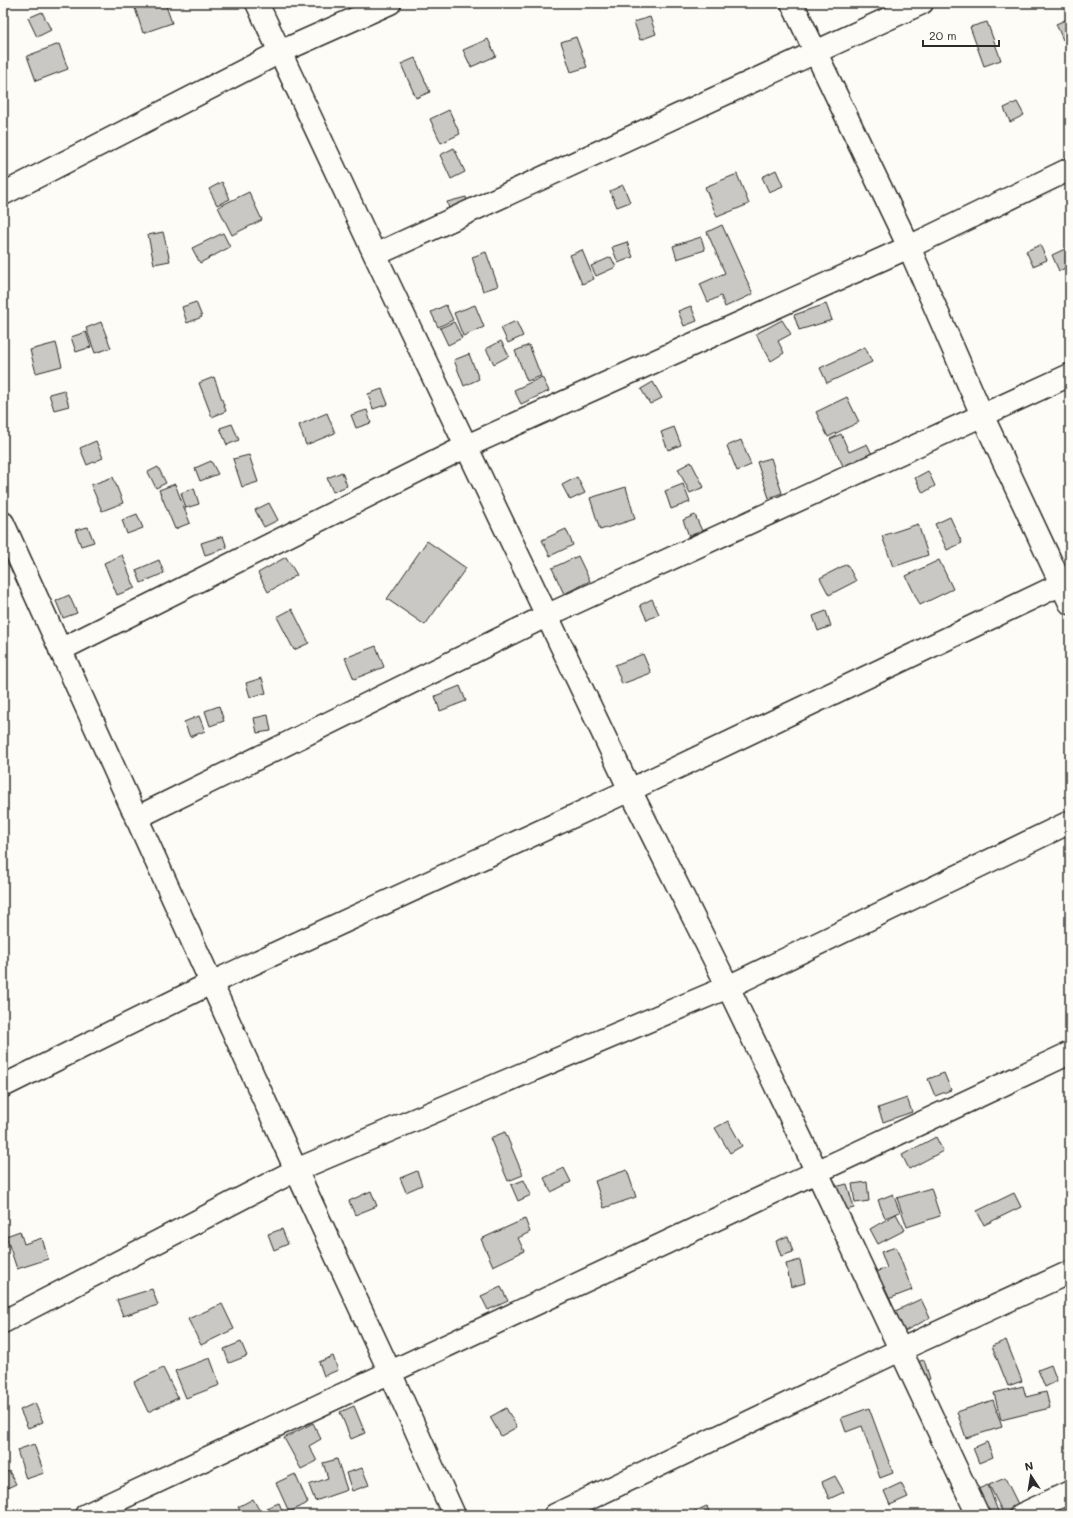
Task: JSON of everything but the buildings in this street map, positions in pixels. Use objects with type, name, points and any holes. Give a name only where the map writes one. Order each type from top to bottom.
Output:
[{"type":"street","points":[[257,3],[375,255],[548,615],[630,790],[728,986],[816,1170],[978,1515]]},
{"type":"street","points":[[3,194],[280,52],[390,3]]},
{"type":"street","points":[[3,1086],[210,983],[1067,589],[982,415],[909,247],[792,3]]},
{"type":"street","points":[[375,255],[922,3]]},
{"type":"street","points":[[60,650],[467,446],[909,247],[1070,169]]},
{"type":"street","points":[[136,818],[548,615],[1070,375]]},
{"type":"street","points":[[3,523],[210,983],[389,1370],[454,1515]]},
{"type":"street","points":[[3,1322],[296,1170],[728,986],[1070,822]]},
{"type":"street","points":[[86,1515],[389,1370],[816,1170],[1070,1054]]},
{"type":"street","points":[[555,1515],[900,1350],[1070,1272]]},
{"type":"street","points":[[1021,1515],[1070,1492]]}]
